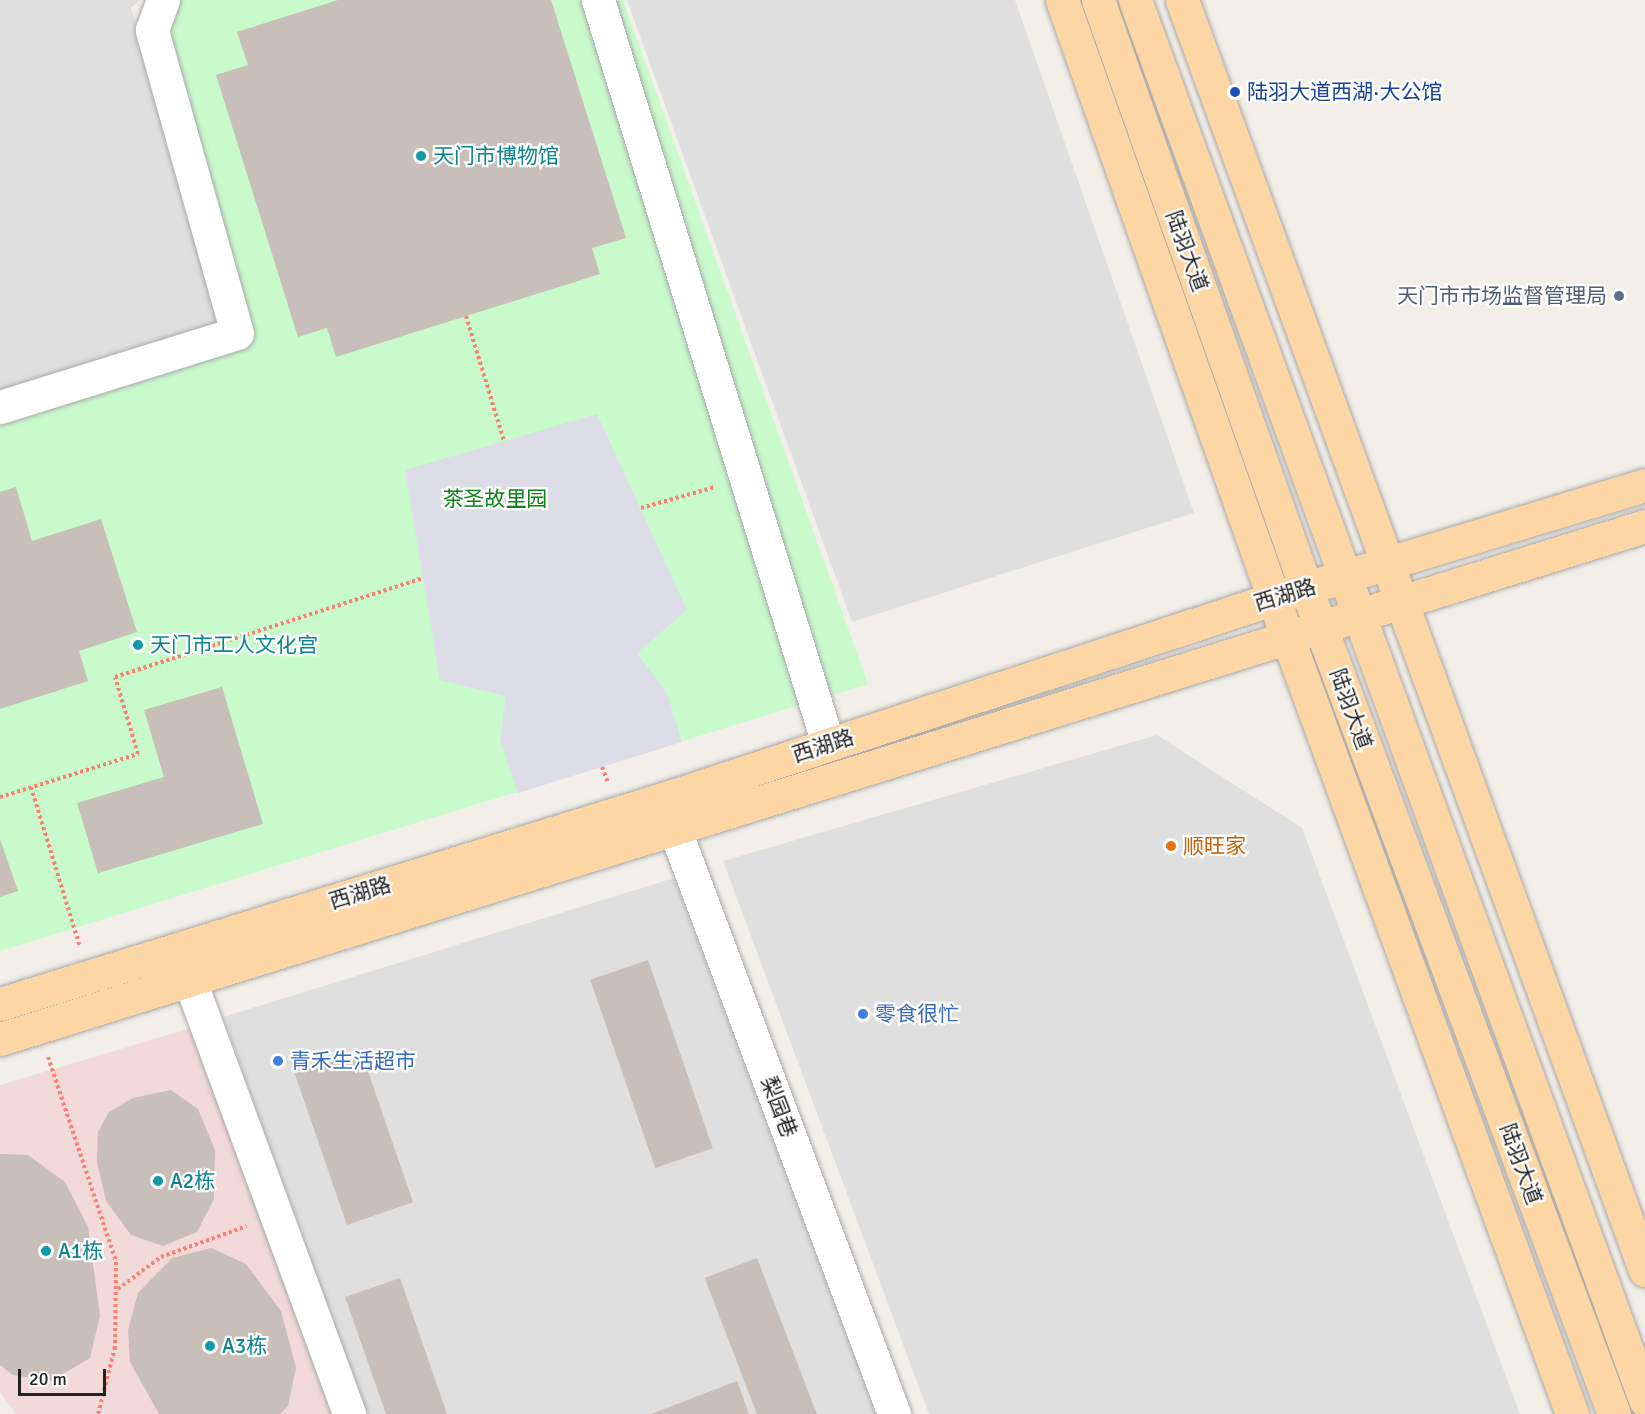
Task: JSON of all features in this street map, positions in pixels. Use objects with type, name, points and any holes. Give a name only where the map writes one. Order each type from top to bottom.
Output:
[{"type":"main road","points":[[1062,0],[1287,636],[1572,1414]]},
{"type":"main road","name":"陆羽大道","points":[[1098,0],[1306,588],[1614,1414]]},
{"type":"main road","name":"陆羽大道","points":[[1135,0],[1356,615],[1645,1400]]},
{"type":"main road","points":[[1182,0],[1386,565],[1645,1270]]},
{"type":"main road","name":"西湖路","points":[[0,1004],[663,800],[1274,598],[1645,485]]},
{"type":"main road","name":"西湖路","points":[[0,1040],[675,832],[1287,636],[1645,526]]},
{"type":"street","points":[[0,407],[237,333],[152,30],[163,0]]},
{"type":"street","points":[[598,0],[828,744]]},
{"type":"street","name":"梨园巷","points":[[663,800],[894,1414]]},
{"type":"street","points":[[190,981],[349,1414]]},
{"type":"path","points":[[466,316],[504,441]]},
{"type":"path","points":[[641,508],[745,478]]},
{"type":"path","points":[[0,797],[138,754],[115,677],[423,578]]},
{"type":"path","points":[[31,787],[90,977]]},
{"type":"path","points":[[38,1028],[116,1262],[117,1290],[108,1388],[98,1414]]},
{"type":"path","points":[[117,1290],[161,1257],[276,1216]]},
{"type":"shaded area","points":[[0,0],[140,0],[131,8],[223,324],[0,393]]},
{"type":"shaded area","points":[[627,0],[1015,0],[1194,513],[852,622]]},
{"type":"shaded area","points":[[597,414],[687,610],[637,653],[667,693],[682,742],[518,793],[500,741],[506,696],[440,680],[405,470]]},
{"type":"shaded area","points":[[1157,735],[1302,828],[1520,1414],[929,1414],[723,861]]},
{"type":"shaded area","points":[[674,878],[876,1414],[367,1414],[223,1017]]},
{"type":"shaded area","points":[[191,1028],[334,1414],[16,1414],[0,1392],[0,1085]]},
{"type":"green space","name":"茶圣故里园","points":[[158,0],[623,0],[868,684],[0,951],[0,422],[255,339]]},
{"type":"building","name":"天门市博物馆","points":[[338,0],[551,0],[626,238],[592,248],[600,274],[336,357],[327,328],[298,337],[216,75],[248,65],[237,32]]},
{"type":"building","points":[[16,487],[32,541],[101,519],[137,632],[79,651],[88,681],[0,709],[0,492]]},
{"type":"building","points":[[222,687],[263,824],[98,873],[77,803],[164,777],[144,710]]},
{"type":"building","points":[[0,839],[18,891],[0,897]]},
{"type":"building","points":[[648,960],[713,1148],[655,1168],[590,980]]},
{"type":"building","points":[[361,1051],[413,1202],[347,1225],[295,1074]]},
{"type":"building","name":"A2栋","points":[[171,1090],[198,1109],[215,1150],[214,1199],[197,1232],[163,1246],[131,1235],[106,1201],[97,1162],[98,1132],[109,1112],[133,1098]]},
{"type":"building","name":"A1栋","points":[[0,1154],[28,1155],[65,1182],[88,1227],[100,1316],[90,1358],[51,1381],[13,1375],[0,1365]]},
{"type":"building","name":"A3栋","points":[[211,1248],[246,1264],[281,1311],[296,1368],[288,1406],[280,1414],[159,1414],[130,1362],[128,1330],[138,1293],[172,1258]]},
{"type":"building","points":[[757,1258],[817,1414],[757,1414],[705,1278]]},
{"type":"building","points":[[400,1278],[447,1414],[386,1414],[345,1297]]},
{"type":"building","points":[[737,1381],[749,1414],[651,1414]]},
{"type":"place","name":"陆羽大道西湖·大公馆","points":[[1235,92]]},
{"type":"place","name":"天门市博物馆","points":[[421,156]]},
{"type":"place","name":"天门市市场监督管理局","points":[[1619,296]]},
{"type":"place","name":"天门市工人文化宫","points":[[138,645]]},
{"type":"place","name":"顺旺家","points":[[1171,846]]},
{"type":"place","name":"零食很忙","points":[[863,1014]]},
{"type":"place","name":"青禾生活超市","points":[[278,1061]]},
{"type":"place","name":"A2栋","points":[[158,1181]]},
{"type":"place","name":"A1栋","points":[[46,1251]]},
{"type":"place","name":"A3栋","points":[[210,1346]]}]
